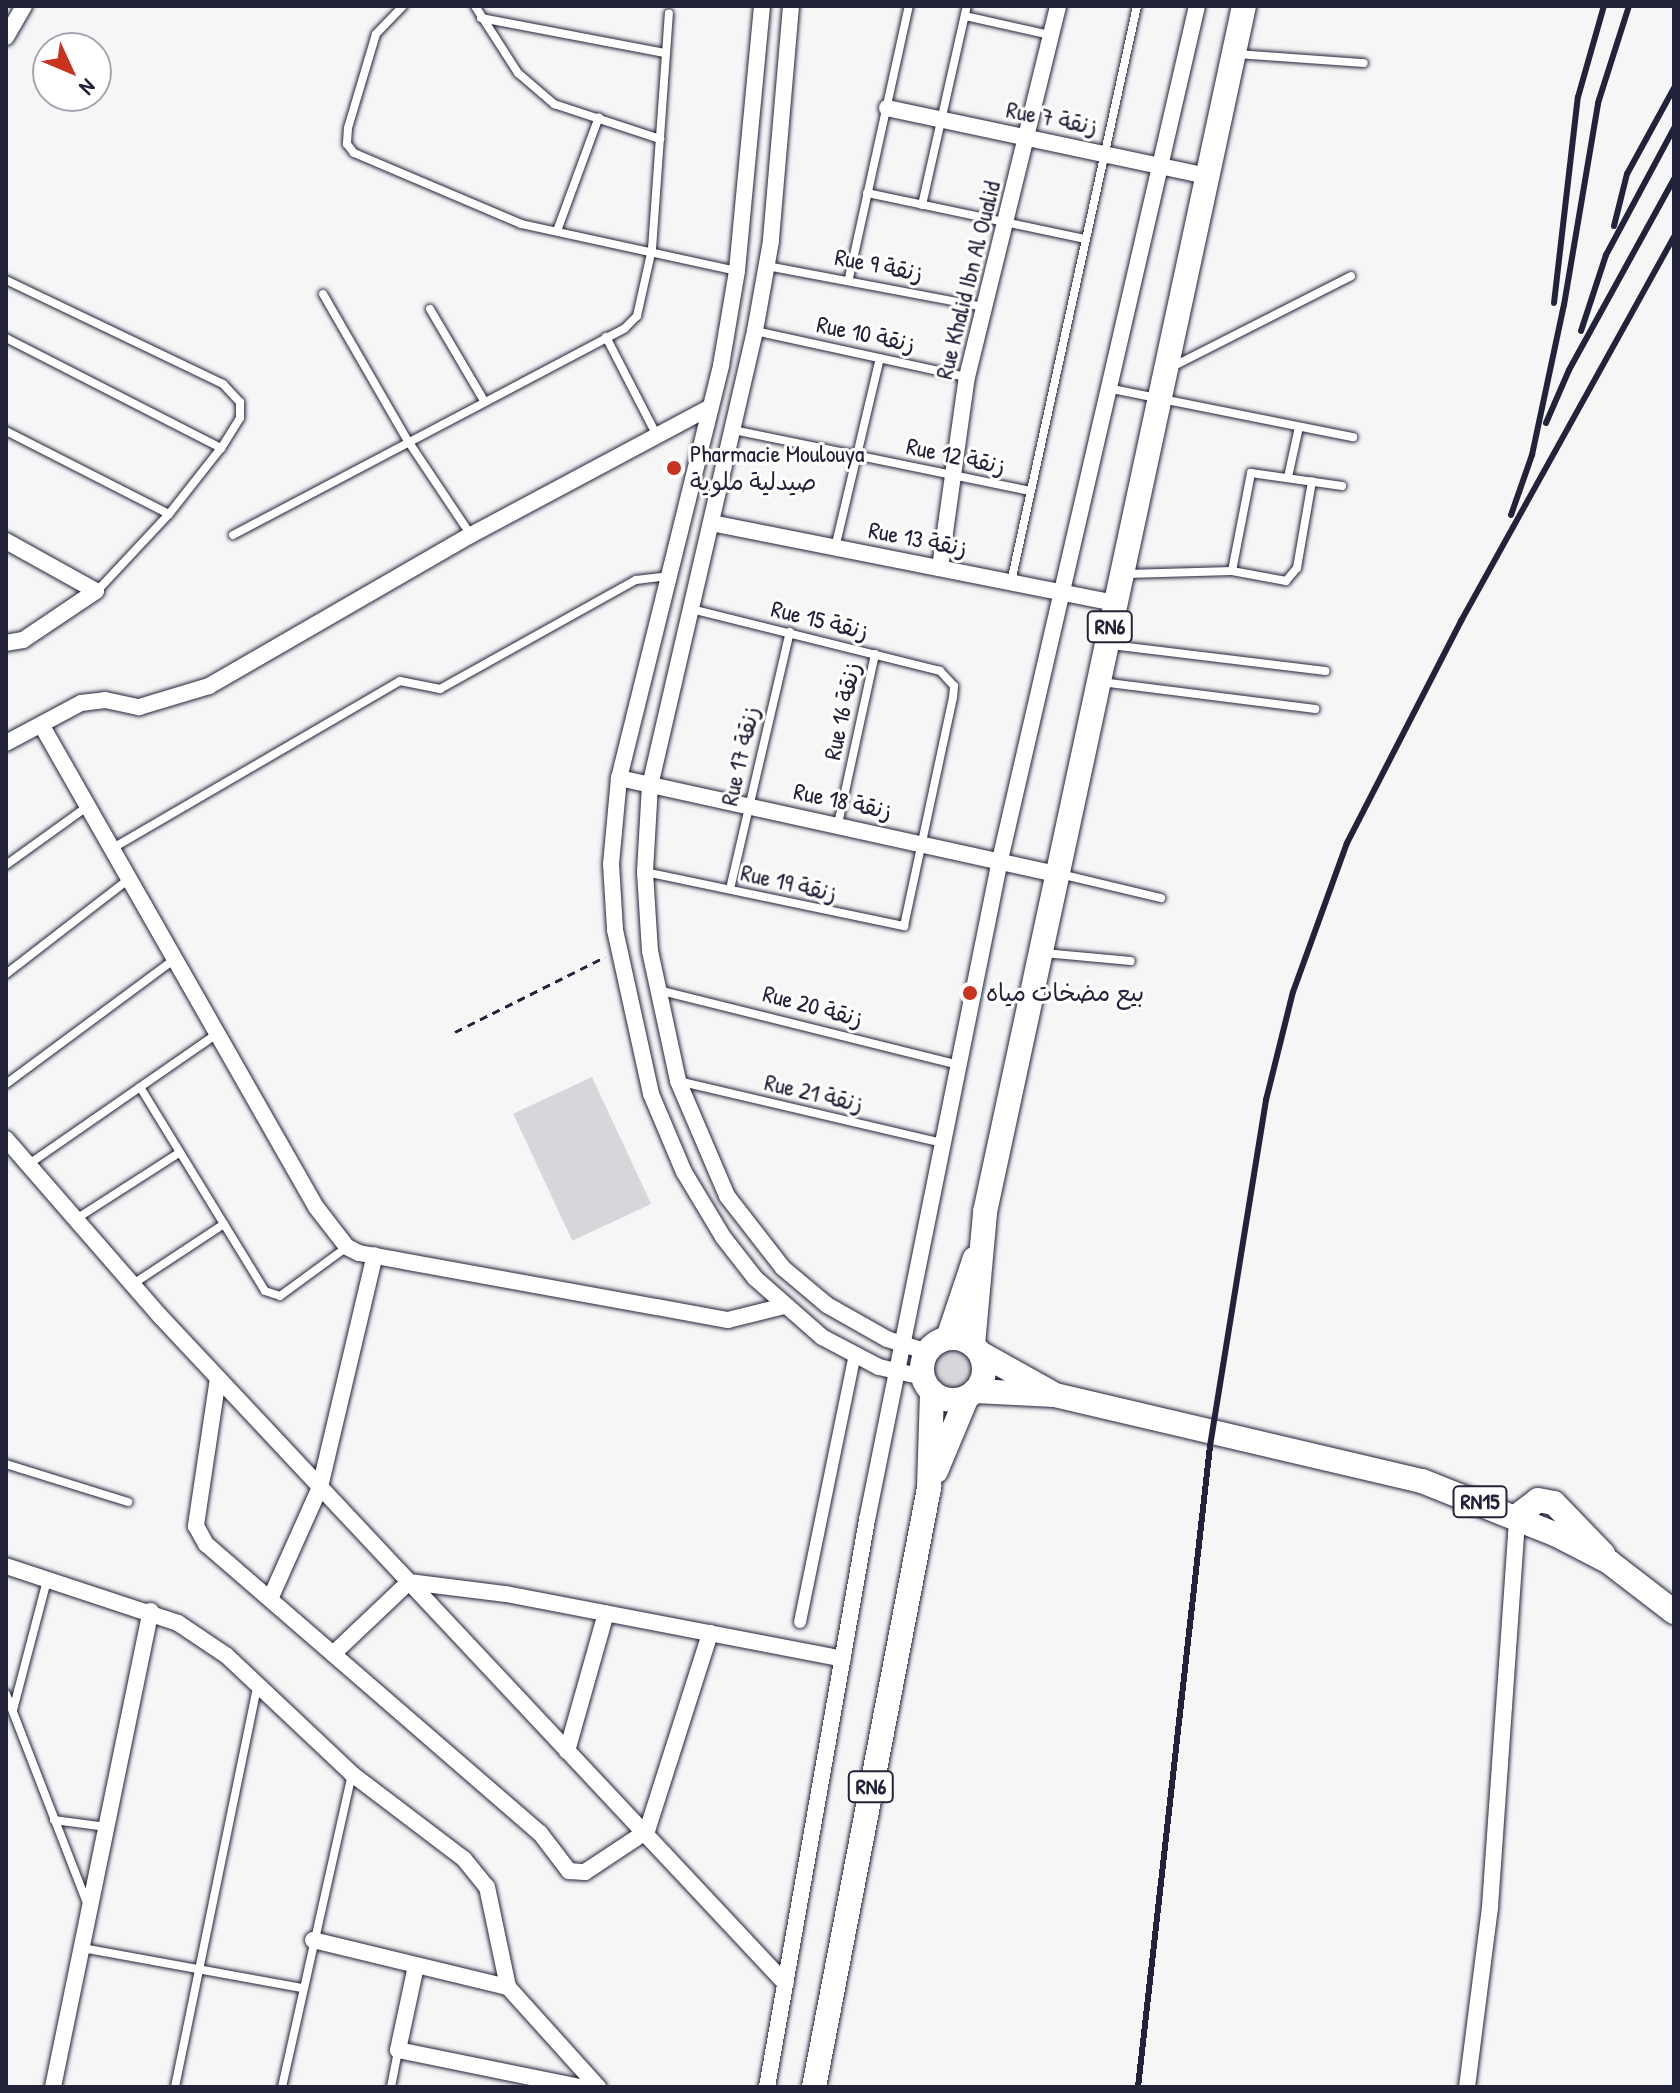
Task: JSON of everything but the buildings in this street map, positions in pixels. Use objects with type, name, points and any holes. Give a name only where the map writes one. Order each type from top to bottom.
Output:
[{"type":"main road","name":"RN6","points":[[948,1338],[979,1249],[1096,682],[1244,6]]},
{"type":"main road","name":"RN6","points":[[929,1488],[971,1394],[983,1377],[976,1349],[979,1249]]},
{"type":"main road","points":[[916,1348],[948,1338],[976,1349]]},
{"type":"main road","name":"RN6","points":[[814,2087],[929,1488],[928,1385],[916,1348]]},
{"type":"main road","name":"RN15","points":[[976,1349],[1055,1395]]},
{"type":"main road","points":[[928,1385],[949,1400],[971,1394]]},
{"type":"main road","name":"RN15","points":[[971,1394],[1055,1395],[1367,1465],[1517,1516],[1609,1562],[1674,1612]]},
{"type":"street","points":[[6,37],[24,6]]},
{"type":"street","points":[[762,6],[737,271],[673,576],[619,778],[611,864],[619,954],[638,1048],[666,1136],[723,1237],[784,1306],[835,1345],[928,1385]]},
{"type":"street","points":[[791,6],[766,265],[755,331],[650,785],[645,872],[657,990],[678,1081],[727,1196],[783,1268],[827,1305],[916,1348]]},
{"type":"street","name":"Rue Khalid Ibn Al Oualid","points":[[940,568],[967,377],[1029,138],[1058,6]]},
{"type":"street","points":[[767,2087],[843,1659],[898,1374],[916,1348],[942,1143],[1000,860],[1112,389],[1197,6]]},
{"type":"street","name":"Rue 7 زنقة","points":[[887,108],[941,122],[1207,176]]},
{"type":"street","points":[[6,743],[81,703],[105,700],[139,707],[195,692],[471,535],[709,408]]},
{"type":"street","name":"Rue 13 زنقة","points":[[711,523],[1115,603]]},
{"type":"street","points":[[6,541],[96,591],[23,640],[6,643]]},
{"type":"street","points":[[42,726],[327,1225],[347,1247],[375,1255],[728,1320],[784,1306]]},
{"type":"street","name":"Rue 18 زنقة","points":[[619,778],[1057,874]]},
{"type":"street","points":[[6,1139],[218,1378],[567,1751],[647,1831],[786,1984]]},
{"type":"street","points":[[270,1599],[320,1487],[375,1255]]},
{"type":"street","points":[[800,1622],[854,1360]]},
{"type":"street","points":[[218,1378],[196,1526],[206,1544],[540,1833],[569,1871],[585,1872],[647,1831],[710,1633]]},
{"type":"street","points":[[1467,2087],[1490,1907],[1517,1516]]},
{"type":"street","points":[[6,1566],[151,1611],[214,1647],[258,1684],[352,1774],[480,1875],[490,1898],[508,1987],[598,2087]]},
{"type":"street","points":[[409,1582],[606,1613],[843,1659]]},
{"type":"street","points":[[333,1654],[409,1582]]},
{"type":"street","points":[[53,2087],[151,1611]]},
{"type":"street","points":[[567,1751],[606,1613]]},
{"type":"street","points":[[313,1940],[508,1987]]},
{"type":"street","points":[[416,1966],[398,2050],[580,2087]]},
{"type":"lane","points":[[403,6],[376,34],[347,144],[377,166],[521,224],[652,249],[737,271]]},
{"type":"lane","points":[[475,6],[535,89],[554,104],[660,139]]},
{"type":"lane","points":[[849,278],[909,6]]},
{"type":"lane","points":[[1011,582],[1137,6]]},
{"type":"lane","points":[[922,205],[966,11],[1051,35]]},
{"type":"lane","points":[[233,535],[483,399],[606,337],[637,316],[652,249],[669,14]]},
{"type":"lane","points":[[481,18],[665,53]]},
{"type":"lane","points":[[1234,53],[1364,63]]},
{"type":"lane","points":[[557,231],[599,117]]},
{"type":"lane","points":[[867,193],[1085,239]]},
{"type":"lane","name":"Rue 9 زنقة","points":[[766,265],[849,278],[983,307]]},
{"type":"lane","points":[[1163,371],[1351,276]]},
{"type":"lane","points":[[6,280],[231,388],[240,402],[240,418],[221,448],[169,514],[96,591]]},
{"type":"lane","points":[[323,294],[408,441],[471,535]]},
{"type":"lane","points":[[430,309],[483,399]]},
{"type":"lane","name":"Rue 10 زنقة","points":[[755,331],[967,377]]},
{"type":"lane","points":[[606,337],[656,434]]},
{"type":"lane","points":[[6,338],[221,448]]},
{"type":"lane","points":[[835,548],[880,358]]},
{"type":"lane","points":[[1112,389],[1353,437]]},
{"type":"lane","points":[[1288,477],[1299,427]]},
{"type":"lane","name":"Rue 12 زنقة","points":[[733,430],[1029,491]]},
{"type":"lane","points":[[6,431],[169,514]]},
{"type":"lane","points":[[1232,571],[1248,477],[1255,471],[1342,486]]},
{"type":"lane","points":[[1121,574],[1232,571],[1286,581],[1294,575],[1312,481]]},
{"type":"lane","points":[[113,848],[400,681],[440,689],[636,580],[673,576]]},
{"type":"lane","name":"Rue 15 زنقة","points":[[690,609],[940,671],[954,686],[953,698],[925,843]]},
{"type":"lane","name":"Rue 17 زنقة","points":[[730,889],[790,632]]},
{"type":"lane","points":[[1106,644],[1325,671]]},
{"type":"lane","name":"Rue 16 زنقة","points":[[838,824],[875,654]]},
{"type":"lane","points":[[1096,682],[1315,709]]},
{"type":"lane","points":[[6,865],[89,806]]},
{"type":"lane","name":"Rue 19 زنقة","points":[[645,872],[896,928],[904,926],[911,908],[925,843]]},
{"type":"lane","points":[[1057,874],[1161,898]]},
{"type":"lane","points":[[6,974],[130,879]]},
{"type":"lane","points":[[1041,953],[1131,961]]},
{"type":"lane","points":[[6,1084],[175,959]]},
{"type":"lane","name":"Rue 20 زنقة","points":[[657,990],[958,1065]]},
{"type":"lane","points":[[29,1164],[217,1033]]},
{"type":"lane","name":"Rue 21 زنقة","points":[[678,1081],[942,1143]]},
{"type":"lane","points":[[140,1087],[257,1282],[274,1296],[347,1247]]},
{"type":"lane","points":[[76,1219],[179,1153]]},
{"type":"lane","points":[[133,1284],[224,1224]]},
{"type":"lane","points":[[6,1464],[128,1502]]},
{"type":"lane","points":[[13,1711],[47,1579]]},
{"type":"lane","points":[[175,2087],[196,1970],[258,1684]]},
{"type":"lane","points":[[6,1694],[90,1910]]},
{"type":"lane","points":[[282,2087],[352,1774]]},
{"type":"lane","points":[[54,1820],[107,1827]]},
{"type":"lane","points":[[82,1948],[303,1988]]},
{"type":"lane","points":[[391,2087],[398,2050]]},
{"type":"path","points":[[455,1032],[592,960],[619,954]]},
{"type":"shaded area","points":[[592,1077],[651,1204],[572,1241],[513,1114]]},
{"type":"shaded area","points":[[953,1347],[970,1353],[976,1370],[970,1387],[953,1393],[936,1387],[930,1370],[936,1353]]},
{"type":"railway","points":[[1554,303],[1578,97],[1604,6]]},
{"type":"railway","points":[[1511,515],[1532,455],[1564,305],[1598,103],[1629,6]]},
{"type":"railway","points":[[1614,226],[1627,174],[1674,88]]},
{"type":"railway","points":[[1581,331],[1606,255],[1674,128]]},
{"type":"railway","points":[[1546,423],[1569,370],[1674,179]]},
{"type":"railway","points":[[1138,2087],[1210,1446],[1266,1100],[1293,992],[1347,843],[1461,621],[1674,237]]},
{"type":"place","name":"Pharmacie Moulouya صيدلية ملوية","points":[[674,468]]},
{"type":"place","name":"بيع مضخات مياه","points":[[970,993]]}]
